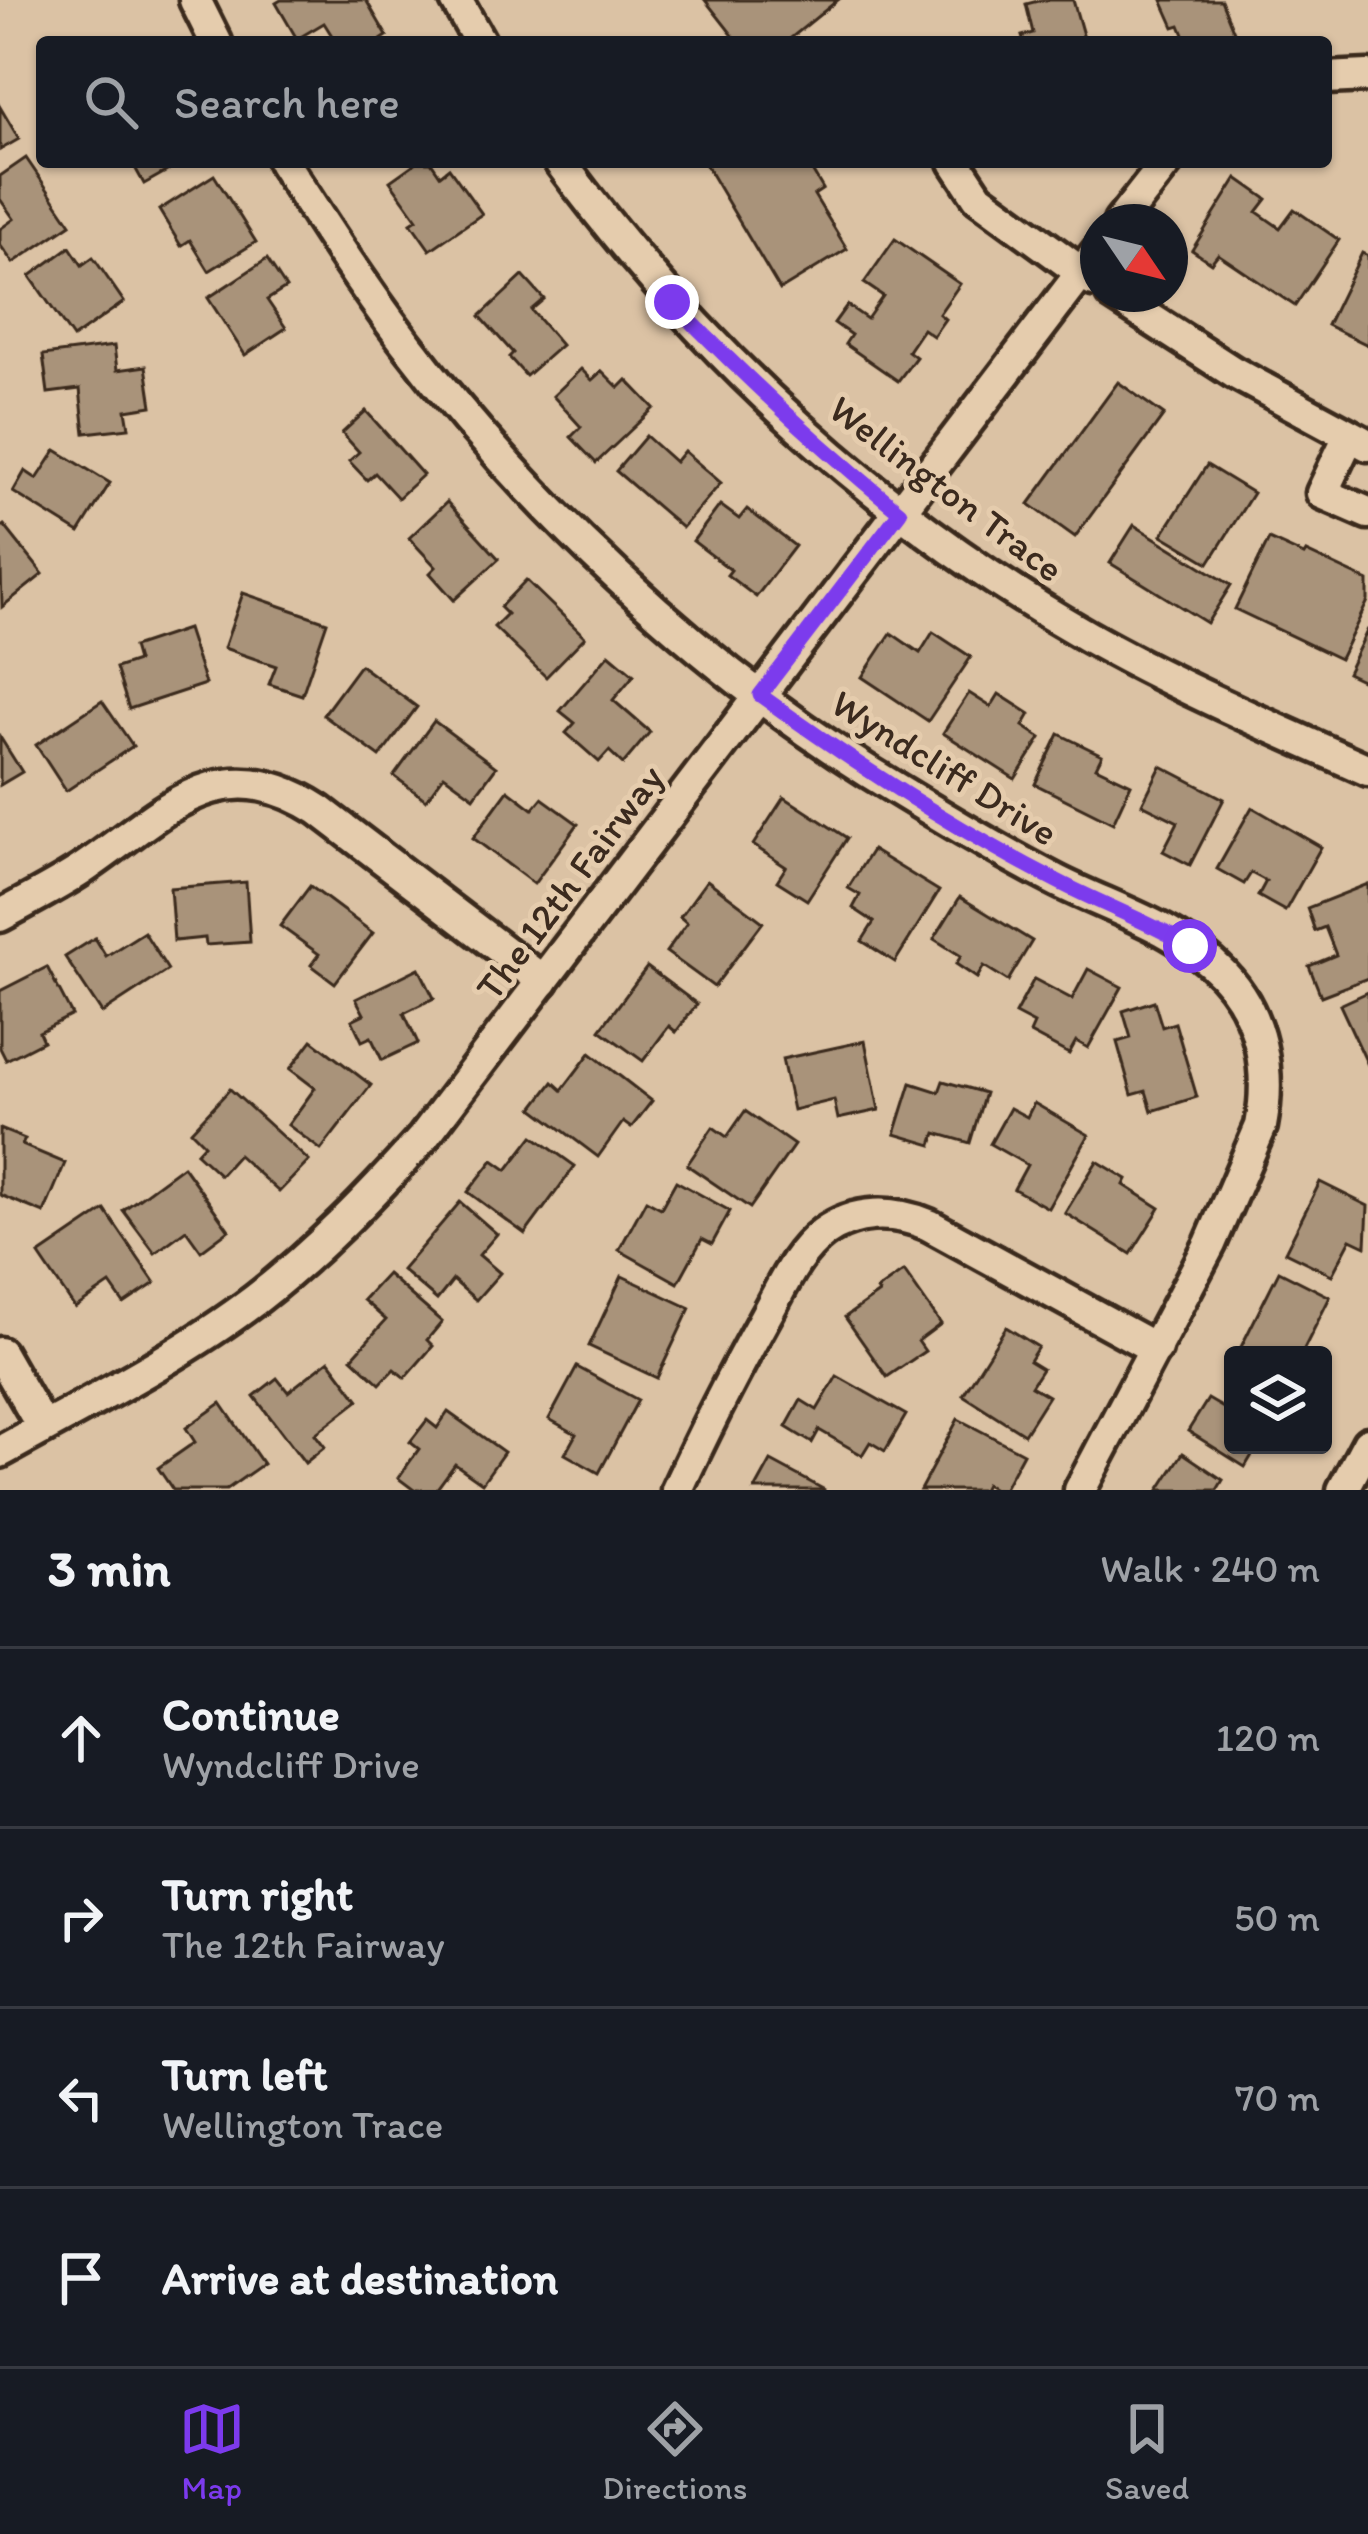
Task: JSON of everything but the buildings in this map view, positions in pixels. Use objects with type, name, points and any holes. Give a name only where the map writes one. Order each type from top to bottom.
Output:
[{"type":"street","points":[[196,0],[213,36]]},
{"type":"street","points":[[456,0],[477,36]]},
{"type":"street","points":[[1332,78],[1368,76]]},
{"type":"street","name":"Wyndcliff Drive","points":[[287,168],[342,254],[478,431],[594,553],[677,628],[851,761],[1056,881],[1190,946],[1235,988],[1254,1024],[1264,1064],[1261,1126],[1210,1244],[1080,1490]]},
{"type":"street","name":"Wellington Trace","points":[[564,168],[604,222],[730,363],[900,512],[998,581],[1088,636],[1180,685],[1368,770]]},
{"type":"street","points":[[959,168],[978,197],[1080,261]]},
{"type":"street","points":[[1134,204],[1162,168]]},
{"type":"street","name":"The 12th Fairway","points":[[0,1452],[188,1345],[253,1301],[370,1198],[422,1139],[900,512],[1080,284]]},
{"type":"street","points":[[1140,312],[1233,372],[1359,441],[1322,493],[1368,513]]},
{"type":"street","points":[[0,916],[80,870],[195,792],[216,786],[260,785],[319,810],[543,981]]},
{"type":"street","points":[[676,1490],[793,1267],[819,1236],[853,1218],[892,1214],[928,1225],[1156,1349]]},
{"type":"street","points":[[0,1353],[43,1428]]},
{"type":"street","points":[[1342,1490],[1368,1443]]},
{"type":"route","points":[[672,302],[745,378],[900,512],[760,695],[851,761],[958,827],[1190,946]]}]
